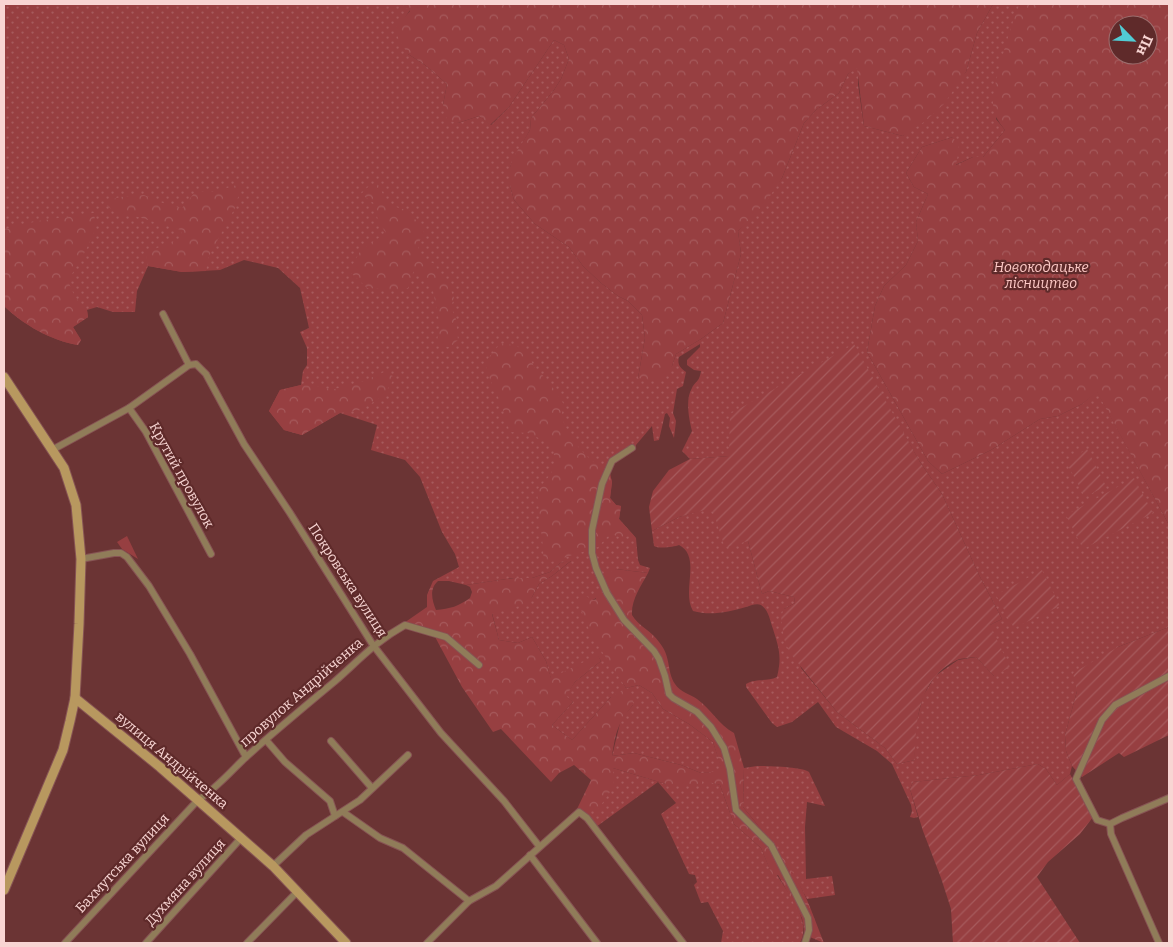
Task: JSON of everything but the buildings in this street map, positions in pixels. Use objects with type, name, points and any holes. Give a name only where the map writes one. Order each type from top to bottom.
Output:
[{"type":"street","name":"Покровська вулиця","points":[[163,314],[189,365],[196,364],[206,374],[240,437],[373,645],[441,733],[504,801],[539,846]]},
{"type":"street","points":[[52,450],[130,408],[189,365]]},
{"type":"street","points":[[4,377],[64,468],[76,505],[81,560],[75,698],[63,750],[4,890]]},
{"type":"street","name":"Крутий провулок","points":[[130,408],[146,432],[211,554]]},
{"type":"street","points":[[632,448],[612,461],[602,484],[592,536],[592,553],[596,568],[607,593],[624,620],[654,651],[665,676],[669,694],[697,712],[711,728],[724,748],[730,769],[736,810],[771,845],[808,918],[810,930],[805,943]]},
{"type":"street","points":[[81,560],[114,552],[121,553],[127,557],[149,586],[190,654],[246,757]]},
{"type":"street","name":"провулок Андрійченка","points":[[198,800],[210,792],[246,757],[373,645],[406,625],[446,637],[479,665]]},
{"type":"street","points":[[1169,676],[1115,705],[1108,712],[1102,720],[1076,780],[1096,820],[1110,824],[1169,798]]},
{"type":"street","name":"вулиця Андрійченка","points":[[75,698],[106,721],[242,837],[298,891],[346,943]]},
{"type":"street","points":[[266,740],[285,762],[330,801],[335,816]]},
{"type":"street","points":[[331,741],[372,788]]},
{"type":"street","points":[[273,866],[306,835],[360,800],[408,755]]},
{"type":"street","name":"Бахмутська вулиця","points":[[64,943],[198,800]]},
{"type":"street","points":[[343,812],[380,838],[403,848],[469,901]]},
{"type":"street","points":[[427,943],[469,901],[496,886],[579,812],[587,818],[683,943]]},
{"type":"street","points":[[1110,824],[1111,834],[1159,943]]},
{"type":"street","name":"Духмяна вулиця","points":[[146,943],[242,837]]},
{"type":"street","points":[[530,855],[597,943]]},
{"type":"street","points":[[247,943],[298,891]]},
{"type":"green space","points":[[4,4],[402,4],[410,10],[404,19],[408,54],[425,65],[447,84],[443,105],[458,123],[479,116],[491,125],[509,107],[554,40],[564,45],[569,59],[561,79],[554,90],[531,118],[530,130],[510,167],[510,186],[514,200],[535,224],[569,247],[583,266],[601,283],[628,301],[642,315],[645,338],[638,378],[672,366],[676,354],[723,323],[741,254],[738,231],[782,178],[804,123],[816,110],[839,93],[848,74],[858,66],[858,84],[864,126],[903,136],[966,72],[977,33],[993,4],[1020,4],[1008,42],[996,119],[1005,130],[983,157],[973,157],[955,165],[953,137],[922,147],[906,173],[914,187],[928,194],[916,222],[918,241],[906,265],[884,286],[875,306],[867,352],[928,461],[942,474],[991,450],[1040,419],[1058,416],[1082,404],[1097,391],[1169,525],[1169,627],[1118,647],[1077,691],[1065,735],[1066,751],[1072,766],[1070,774],[1057,785],[1046,769],[1038,764],[979,775],[913,782],[910,789],[918,817],[910,817],[911,805],[892,764],[877,751],[836,727],[818,702],[792,722],[777,727],[772,723],[746,687],[746,684],[750,682],[777,677],[779,653],[766,610],[757,604],[719,613],[693,611],[689,594],[690,566],[686,550],[679,545],[663,548],[654,546],[652,531],[679,517],[712,507],[748,541],[762,594],[769,591],[794,597],[795,603],[784,609],[801,668],[837,712],[885,748],[897,764],[915,760],[915,728],[923,696],[935,676],[958,660],[976,657],[994,676],[990,625],[1002,619],[979,575],[942,494],[920,462],[898,424],[729,456],[690,459],[682,451],[692,431],[688,403],[692,388],[699,378],[701,371],[694,370],[687,365],[687,360],[700,347],[700,344],[679,357],[678,362],[686,372],[683,386],[677,389],[673,413],[676,421],[674,438],[669,426],[670,418],[667,413],[665,414],[659,440],[654,441],[652,426],[636,445],[635,450],[629,451],[614,462],[609,470],[612,482],[610,498],[616,505],[621,506],[619,519],[636,538],[638,560],[640,565],[650,568],[648,573],[616,569],[604,591],[593,600],[616,671],[626,688],[639,685],[652,693],[663,709],[689,724],[713,742],[723,772],[701,773],[681,765],[634,753],[612,756],[621,719],[633,705],[611,697],[572,740],[552,725],[573,702],[565,696],[575,682],[601,661],[598,656],[551,679],[546,661],[532,637],[518,643],[499,640],[492,613],[532,597],[539,584],[571,561],[560,563],[550,572],[532,578],[513,578],[466,585],[449,581],[433,581],[459,567],[455,554],[442,532],[420,477],[405,460],[371,450],[377,425],[340,413],[302,435],[284,430],[269,411],[280,390],[301,385],[303,371],[307,365],[307,348],[300,332],[309,328],[300,288],[278,268],[244,260],[220,270],[182,272],[148,266],[137,291],[135,312],[113,312],[97,307],[87,310],[88,317],[73,327],[81,340],[78,345],[38,331],[4,306]]},
{"type":"green space","points":[[402,4],[993,4],[977,33],[966,72],[944,104],[924,122],[903,136],[864,126],[857,68],[848,74],[839,93],[816,110],[804,123],[782,178],[766,202],[738,231],[741,254],[723,323],[676,354],[672,366],[658,382],[638,378],[645,338],[642,315],[628,301],[601,283],[583,266],[569,247],[535,224],[514,200],[510,186],[510,167],[513,158],[530,130],[531,118],[554,90],[561,79],[569,59],[564,45],[554,40],[509,107],[490,125],[479,116],[458,123],[447,120],[443,105],[447,84],[425,65],[408,54],[399,40],[395,28],[410,11]]},
{"type":"green space","name":"Новокодацьке лісництво","points":[[1020,4],[1169,4],[1169,525],[1097,392],[1082,404],[1058,416],[1040,419],[991,450],[942,474],[928,461],[867,352],[875,306],[884,286],[906,265],[918,241],[916,222],[928,194],[914,187],[906,173],[922,147],[953,137],[959,148],[956,165],[973,157],[983,157],[1005,130],[998,121],[993,107],[996,83]]},
{"type":"green space","points":[[377,183],[388,202],[396,207],[409,210],[425,234],[420,240],[418,250],[425,259],[434,264],[448,284],[454,298],[451,307],[456,319],[458,340],[450,347],[436,346],[440,325],[433,291],[421,278],[415,267],[408,288],[394,290],[367,288],[349,271],[361,250],[386,233],[378,221],[375,204],[361,194],[368,187]]},
{"type":"green space","points":[[241,184],[236,206],[209,256],[206,271],[182,272],[148,266],[146,257],[152,250],[182,238],[181,230],[138,217],[115,213],[104,202],[120,197],[144,195],[170,206],[182,208],[196,191],[211,192]]},
{"type":"green space","points":[[94,213],[96,228],[68,281],[75,297],[87,310],[88,317],[73,327],[81,340],[78,345],[38,331],[4,306],[4,229],[38,221]]},
{"type":"green space","points":[[500,344],[515,345],[527,352],[535,369],[547,379],[563,403],[562,415],[564,423],[573,440],[594,462],[609,470],[612,482],[610,498],[616,505],[621,506],[619,519],[636,538],[632,535],[622,538],[609,535],[598,547],[544,564],[537,490],[547,479],[554,466],[553,445],[528,433],[510,432],[500,401],[488,375],[485,362]]},
{"type":"green space","points":[[854,344],[920,462],[942,494],[979,575],[1002,619],[990,625],[1010,667],[994,676],[976,657],[957,660],[944,668],[934,678],[921,703],[916,731],[915,760],[897,764],[885,748],[837,712],[790,653],[784,639],[781,616],[784,609],[795,603],[794,597],[769,591],[762,594],[748,541],[725,548],[712,508],[679,517],[652,531],[649,507],[653,491],[669,470],[690,459],[729,456],[730,414]]},
{"type":"green space","points":[[384,372],[395,377],[384,395],[361,410],[340,413],[302,435],[284,430],[269,411],[280,390],[301,385],[317,386],[331,390],[364,381]]},
{"type":"green space","points":[[1087,449],[1106,486],[1085,497],[1066,462]]},
{"type":"green space","points":[[1134,478],[1153,513],[1083,549],[1066,515]]},
{"type":"green space","points":[[127,536],[138,559],[122,549],[117,542]]},
{"type":"green space","points":[[572,560],[539,584],[532,597],[522,605],[492,614],[499,640],[518,643],[532,637],[546,661],[551,678],[598,655],[601,661],[575,682],[566,696],[573,702],[552,725],[572,740],[611,697],[626,688],[592,634],[581,610],[578,598],[584,595],[593,600],[596,599],[595,591],[600,593],[607,589],[603,576],[616,569],[648,573],[635,599],[632,615],[656,638],[663,648],[672,679],[677,687],[702,703],[734,733],[744,768],[743,807],[778,851],[794,875],[807,900],[824,943],[805,935],[802,918],[778,875],[772,875],[761,848],[734,824],[720,785],[702,780],[702,784],[666,784],[613,768],[614,786],[597,811],[581,811],[577,809],[591,780],[574,765],[559,773],[551,782],[501,729],[493,732],[462,687],[434,635],[404,623],[427,607],[427,595],[433,581],[438,581],[432,591],[433,602],[436,610],[441,610],[458,605],[470,598],[472,592],[470,587],[466,585],[514,578],[532,578],[550,572],[560,563]],"holes":[[[639,685],[652,693],[663,709],[689,724],[713,742],[722,771],[701,773],[681,765],[634,753],[612,756],[618,729],[633,705],[633,695],[626,688]]]},
{"type":"green space","points":[[1042,570],[1060,606],[1014,628],[996,595]]},
{"type":"green space","points":[[1169,627],[1169,735],[1124,757],[1119,753],[1082,777],[1072,766],[1066,751],[1065,735],[1077,691],[1073,673],[1118,647]]},
{"type":"green space","points":[[1038,764],[1046,769],[1057,785],[1070,774],[1093,817],[1080,834],[1048,862],[1037,877],[1080,943],[953,943],[951,909],[910,789],[913,782],[979,775]]},
{"type":"green space","points":[[757,766],[793,768],[809,772],[825,806],[807,802],[805,827],[806,879],[832,876],[835,895],[807,899],[778,852],[743,807],[744,768]]},
{"type":"green space","points":[[613,768],[666,784],[702,783],[702,779],[720,785],[734,824],[761,848],[772,874],[777,875],[798,908],[803,926],[803,935],[800,943],[721,943],[723,931],[708,902],[701,903],[694,885],[697,882],[695,875],[689,874],[661,814],[676,803],[658,782],[596,827],[581,811]]}]
